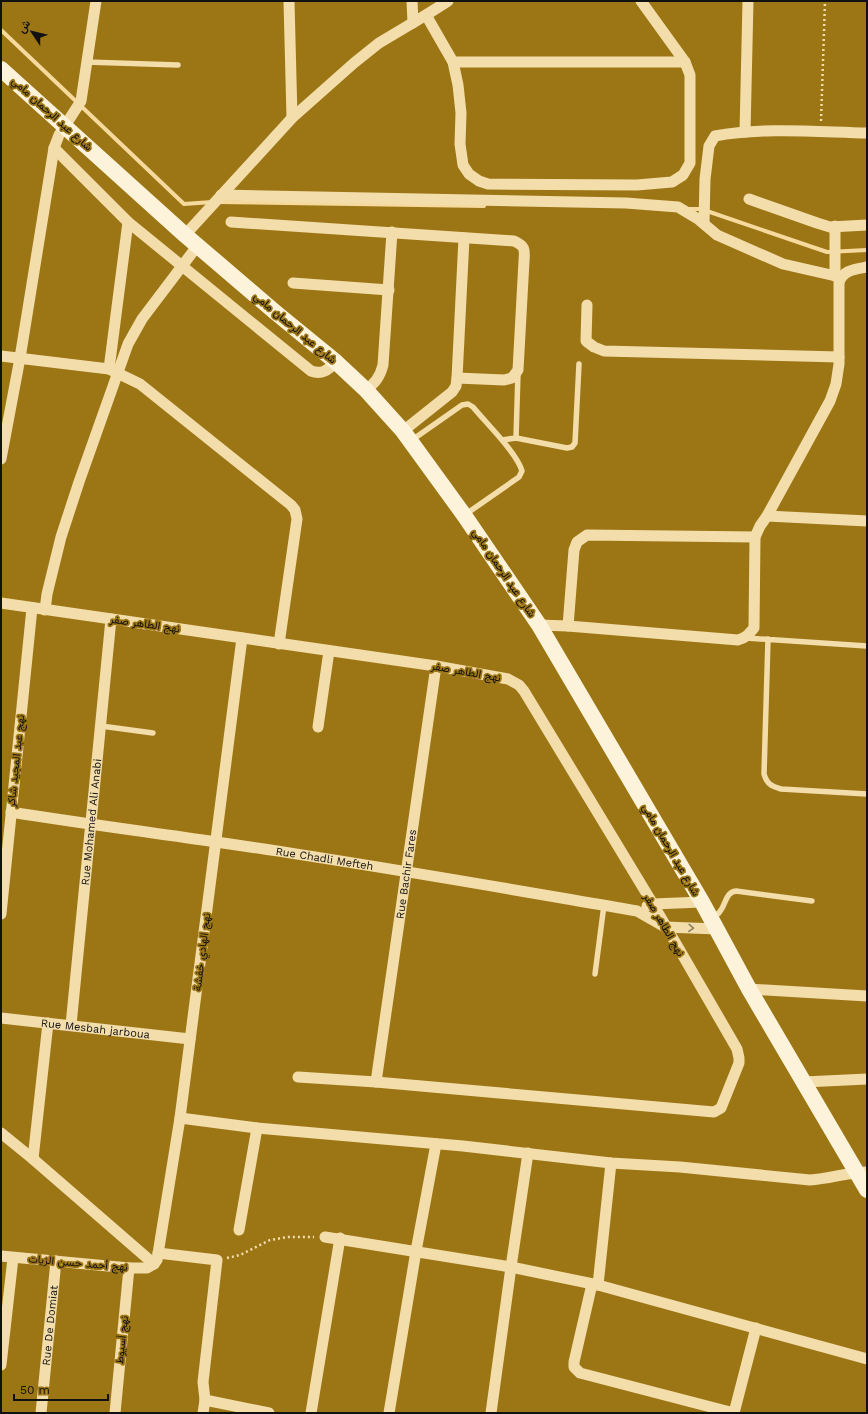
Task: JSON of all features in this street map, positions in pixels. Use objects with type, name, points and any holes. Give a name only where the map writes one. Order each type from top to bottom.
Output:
[{"type":"street","points":[[1,459],[20,358],[54,148],[59,135],[80,101],[96,1]]},
{"type":"street","points":[[290,1],[292,118]]},
{"type":"street","points":[[412,1],[413,23]]},
{"type":"street","points":[[185,235],[292,118],[379,43],[448,1]]},
{"type":"street","points":[[426,14],[453,62],[458,85],[461,113],[460,144],[463,165],[468,174],[479,181],[488,184],[637,185],[672,182],[683,175],[690,163],[690,75],[685,62],[640,1]]},
{"type":"street","points":[[745,132],[748,1]]},
{"type":"street","points":[[453,62],[685,62]]},
{"type":"street","name":"شارع عبد الرحمان مامي","points":[[1,69],[185,235],[336,362],[366,390],[407,436],[464,515],[539,625],[702,902],[749,989],[804,1082],[862,1172],[867,1190]]},
{"type":"street","points":[[704,224],[705,179],[709,146],[715,136],[745,132],[867,133]]},
{"type":"street","points":[[54,148],[128,222],[311,371],[319,373],[324,372],[336,362]]},
{"type":"street","points":[[221,195],[626,203],[678,207],[704,224],[717,235],[783,264],[837,276],[856,269],[867,267]]},
{"type":"street","points":[[749,199],[817,224],[835,226],[867,225]]},
{"type":"street","points":[[45,610],[47,594],[61,537],[113,371],[128,222]]},
{"type":"street","points":[[231,222],[514,241],[521,244],[524,250],[518,370],[512,378],[504,380],[457,378]]},
{"type":"street","points":[[539,625],[738,640],[746,638],[754,628],[756,537],[760,526],[767,516],[830,401],[836,384],[839,357],[839,283],[837,276],[835,226]]},
{"type":"street","points":[[366,390],[376,382],[381,374],[383,365],[392,232]]},
{"type":"street","points":[[407,436],[452,392],[456,386],[464,238]]},
{"type":"street","points":[[113,371],[135,330],[198,245]]},
{"type":"street","points":[[293,283],[388,290]]},
{"type":"street","points":[[587,305],[586,341],[594,347],[604,351],[839,357]]},
{"type":"street","points":[[1,356],[113,371],[140,384],[285,498],[295,510],[297,519],[279,644]]},
{"type":"street","points":[[767,516],[867,521]]},
{"type":"street","points":[[568,626],[574,550],[577,542],[587,535],[756,537]]},
{"type":"street","name":"نهج الطاهر صفر","points":[[1,603],[436,666],[508,679],[519,685],[653,904],[665,927],[737,1048],[739,1058],[739,1063],[721,1108],[714,1112],[376,1082]]},
{"type":"street","name":"نهج عبد المجيد شاكر","points":[[1,914],[32,608]]},
{"type":"street","name":"Rue Mohamed Ali Anabi","points":[[71,1025],[112,619]]},
{"type":"street","name":"نهج الهادي خفشة","points":[[156,1258],[180,1118],[242,638]]},
{"type":"street","points":[[318,727],[329,651]]},
{"type":"street","name":"Rue Bachir Fares","points":[[376,1082],[436,666]]},
{"type":"street","name":"Rue Chadli Mefteh","points":[[11,812],[406,871],[637,911]]},
{"type":"street","points":[[637,911],[653,904],[702,902]]},
{"type":"street","points":[[637,911],[665,927],[714,924]]},
{"type":"street","points":[[749,989],[867,996]]},
{"type":"street","name":"Rue Mesbah jarboua","points":[[1,1018],[190,1039]]},
{"type":"street","points":[[33,1159],[48,1023]]},
{"type":"street","points":[[298,1077],[376,1082]]},
{"type":"street","points":[[804,1082],[867,1079]]},
{"type":"street","points":[[180,1118],[256,1128],[810,1180],[862,1172]]},
{"type":"street","points":[[239,1230],[256,1128]]},
{"type":"street","points":[[1,1133],[156,1258]]},
{"type":"street","points":[[389,1413],[416,1251],[436,1144]]},
{"type":"street","points":[[491,1413],[528,1153]]},
{"type":"street","points":[[611,1162],[595,1284],[574,1362],[574,1367],[580,1373],[735,1413],[756,1328]]},
{"type":"street","points":[[325,1237],[340,1238],[511,1267],[595,1284],[867,1359]]},
{"type":"street","points":[[311,1413],[340,1238]]},
{"type":"street","name":"نهج أحمد حسن الزيات","points":[[1,1256],[129,1268],[146,1268],[156,1258],[217,1260]]},
{"type":"street","points":[[1,1365],[12,1258]]},
{"type":"street","points":[[203,1413],[203,1382],[217,1260]]},
{"type":"street","name":"Rue De Domiat","points":[[41,1413],[56,1261]]},
{"type":"street","name":"نهج أسيوط","points":[[115,1413],[129,1268]]},
{"type":"street","points":[[204,1400],[268,1413]]},
{"type":"lane","points":[[86,62],[178,65]]},
{"type":"lane","points":[[502,440],[516,438],[567,448],[572,447],[575,443],[579,364]]},
{"type":"lane","points":[[516,438],[518,370]]},
{"type":"lane","points":[[407,436],[462,405],[468,404],[473,407],[502,440],[520,465],[522,471],[519,476],[464,515]]},
{"type":"lane","points":[[746,638],[867,646]]},
{"type":"lane","points":[[768,639],[764,774],[767,783],[773,787],[781,789],[867,794]]},
{"type":"lane","points":[[101,726],[153,733]]},
{"type":"lane","points":[[714,924],[732,891],[812,901]]},
{"type":"lane","points":[[595,974],[604,905]]},
{"type":"path","points":[[821,132],[825,1]]},
{"type":"path","points":[[217,1260],[240,1255],[270,1240],[325,1237]]},
{"type":"waterway","points":[[1,30],[184,204],[212,202]]},
{"type":"waterway","points":[[219,202],[484,206]]},
{"type":"waterway","points":[[689,209],[701,209],[827,252],[867,250]]}]
